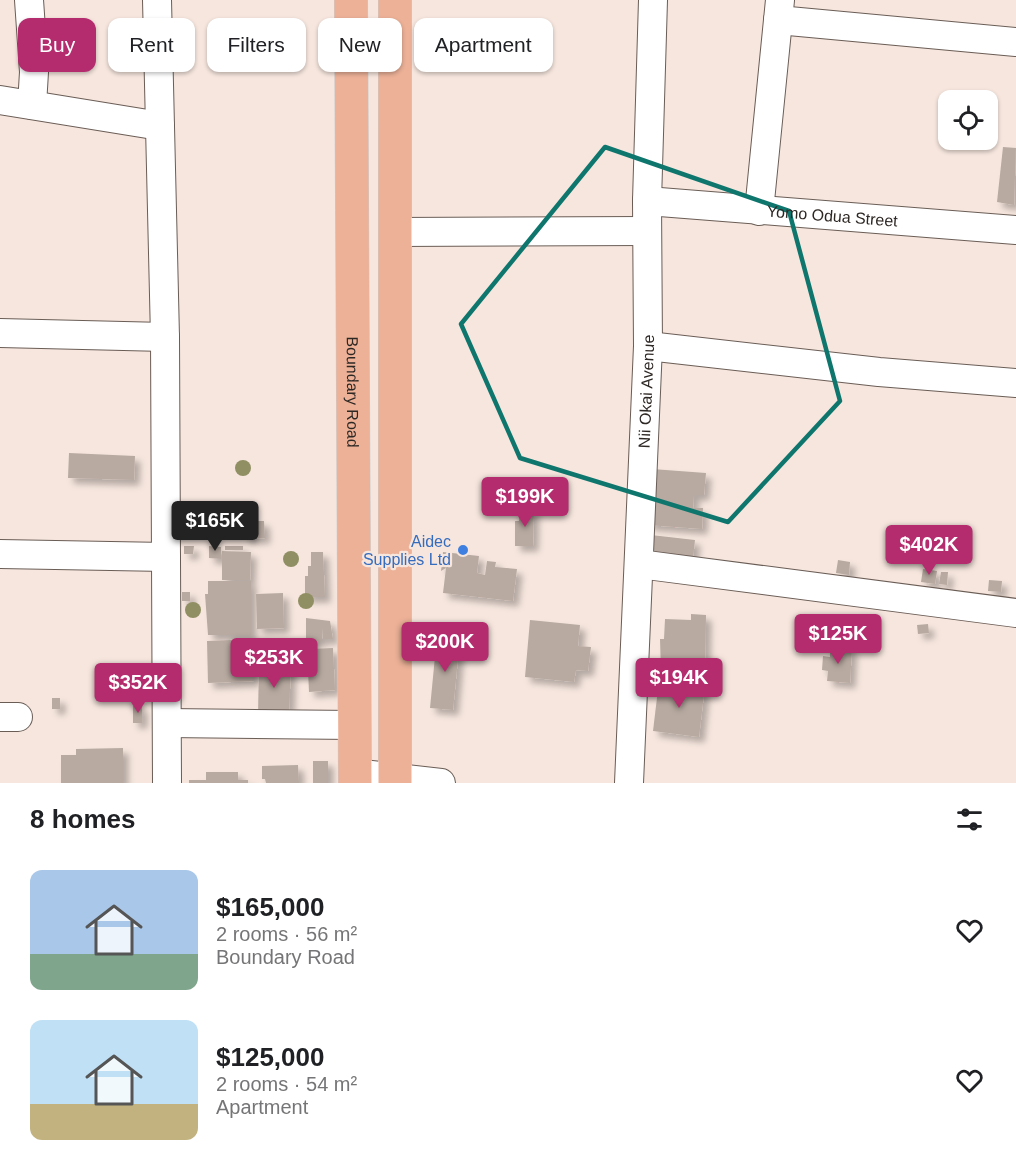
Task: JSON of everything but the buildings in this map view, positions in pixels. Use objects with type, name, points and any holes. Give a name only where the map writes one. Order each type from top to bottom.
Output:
[{"type":"main road","name":"Boundary Road","points":[[351,0],[354,778]]},
{"type":"main road","points":[[395,0],[395,780]]},
{"type":"street","points":[[29,0],[33,72],[32,105]]},
{"type":"street","points":[[157,0],[165,337],[167,783]]},
{"type":"street","name":"Nii Okai Avenue","points":[[628,783],[648,346],[647,201],[653,0]]},
{"type":"street","points":[[759,211],[779,10],[1016,42]]},
{"type":"street","points":[[0,100],[160,126]]},
{"type":"street","name":"Yomo Odua Street","points":[[647,201],[1016,230]]},
{"type":"street","points":[[394,232],[647,231]]},
{"type":"street","points":[[0,333],[165,337]]},
{"type":"street","points":[[648,346],[879,372],[1016,384]]},
{"type":"street","points":[[0,554],[166,557]]},
{"type":"street","points":[[639,564],[1016,613]]},
{"type":"street","points":[[167,723],[354,725]]},
{"type":"street","points":[[354,778],[441,783]]},
{"type":"highlighted area","points":[[605,147],[789,211],[840,401],[728,522],[520,458],[461,324]]},
{"type":"place","name":"Aidec Supplies Ltd","points":[[463,550]]}]
